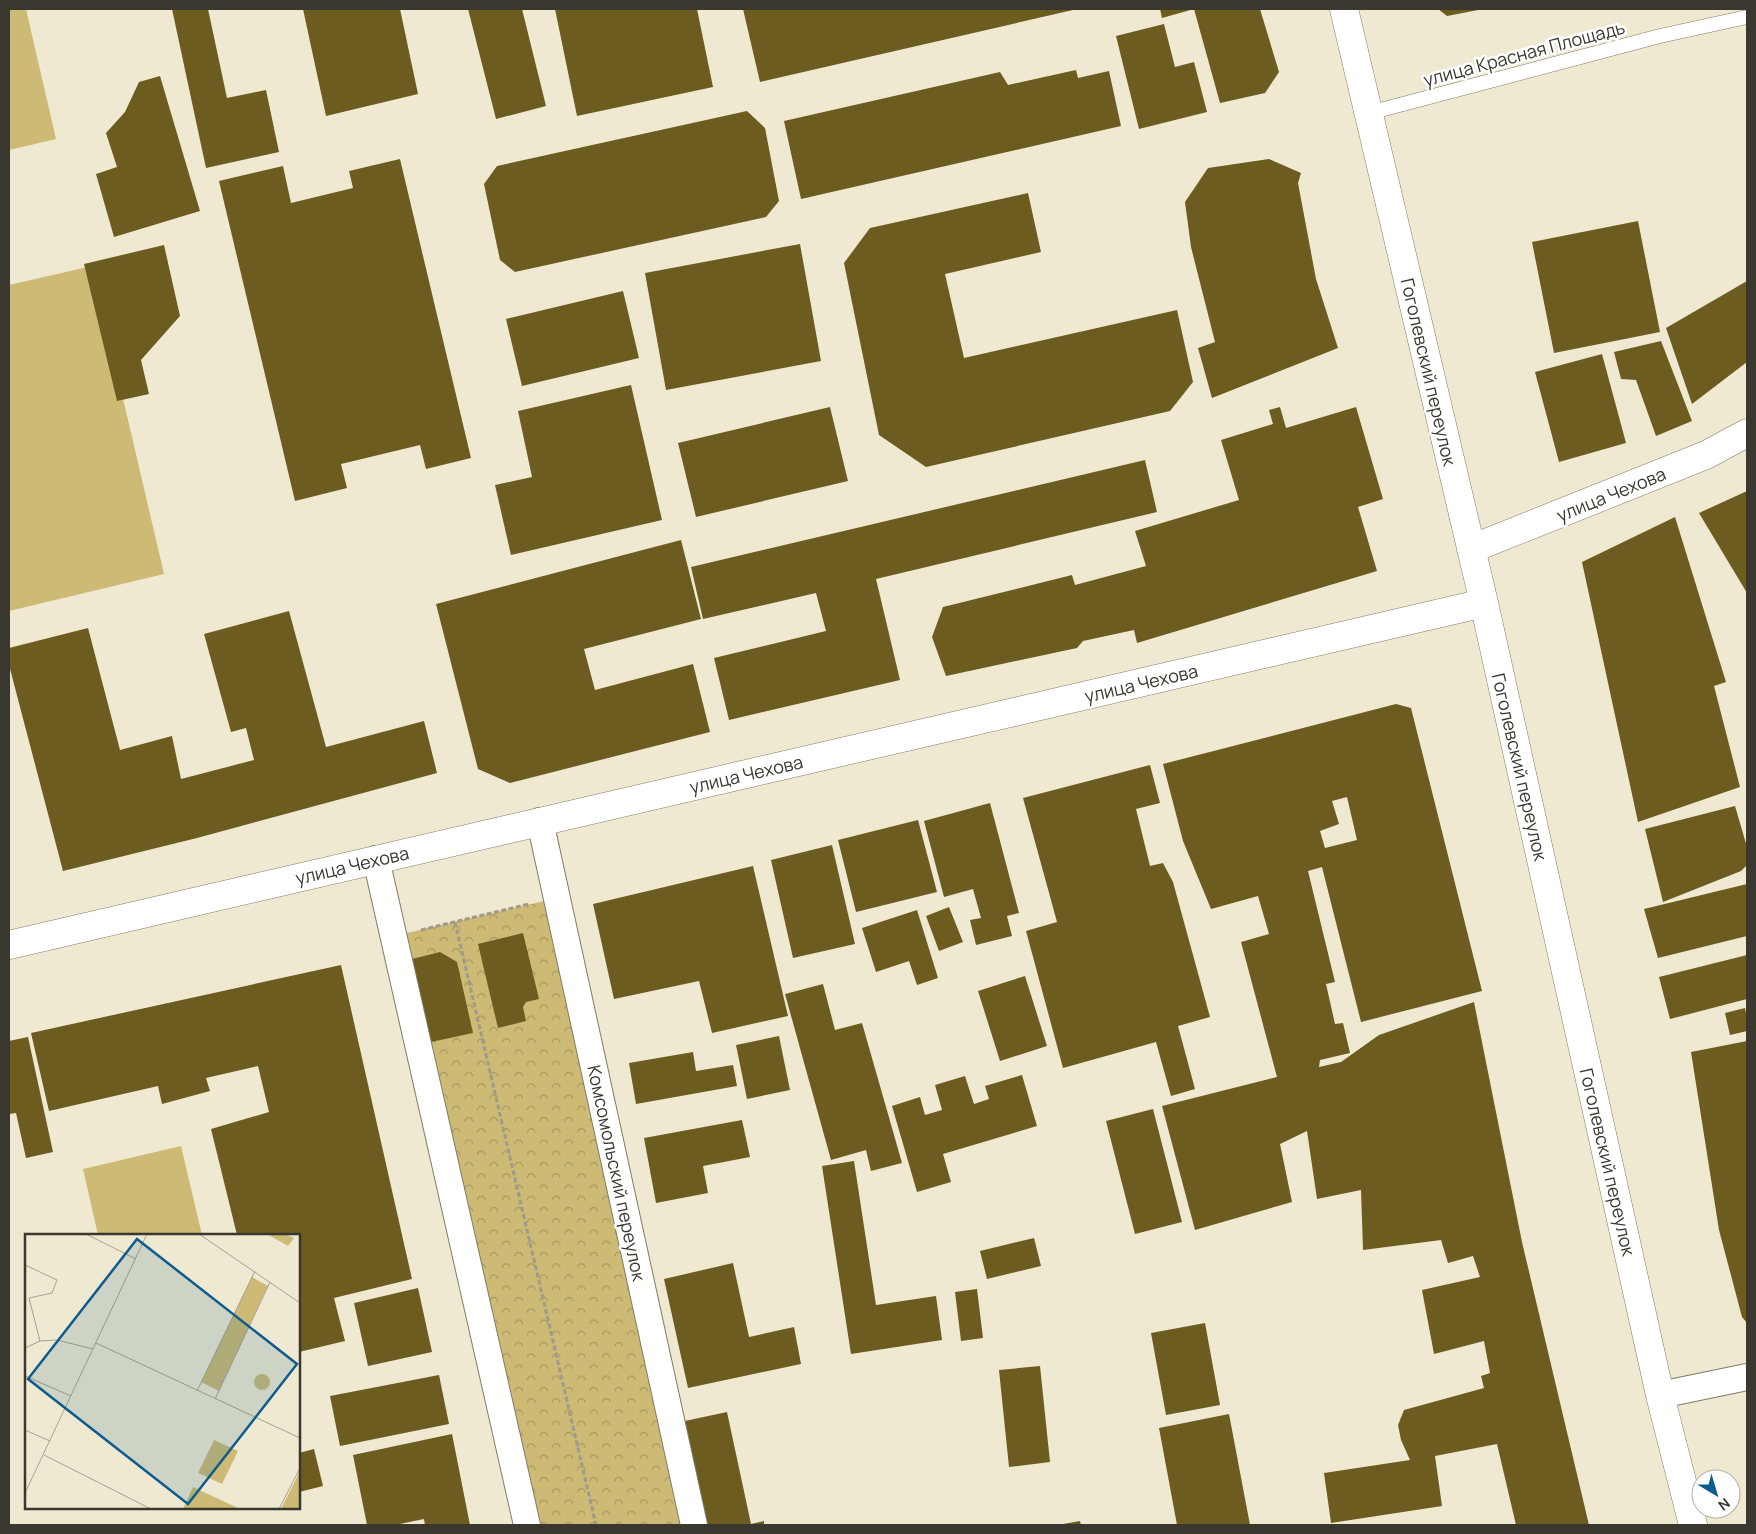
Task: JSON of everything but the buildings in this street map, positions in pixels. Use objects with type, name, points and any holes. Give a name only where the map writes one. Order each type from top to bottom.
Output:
[{"type":"main road","name":"Гоголевский переулок","points":[[1344,9],[1484,603],[1660,1395],[1693,1525]]},
{"type":"main road","name":"улица Чехова","points":[[1471,550],[1706,455],[1747,433]]},
{"type":"main road","name":"улица Чехова","points":[[9,945],[1484,603]]},
{"type":"street","name":"Комсомольский переулок","points":[[540,821],[694,1525]]},
{"type":"street","points":[[376,859],[527,1525]]},
{"type":"street","points":[[1660,1395],[1747,1377]]},
{"type":"lane","name":"улица Красная Площадь","points":[[1368,114],[1660,36],[1747,17]]},
{"type":"path","points":[[394,936],[557,898]]},
{"type":"path","points":[[455,922],[596,1525]]},
{"type":"green space","points":[[9,9],[26,9],[56,139],[9,150]]},
{"type":"green space","points":[[92,266],[164,574],[9,611],[9,285]]},
{"type":"green space","points":[[557,898],[694,1525],[527,1525],[394,936]]},
{"type":"green space","points":[[181,1146],[202,1234],[98,1234],[83,1169]]}]
